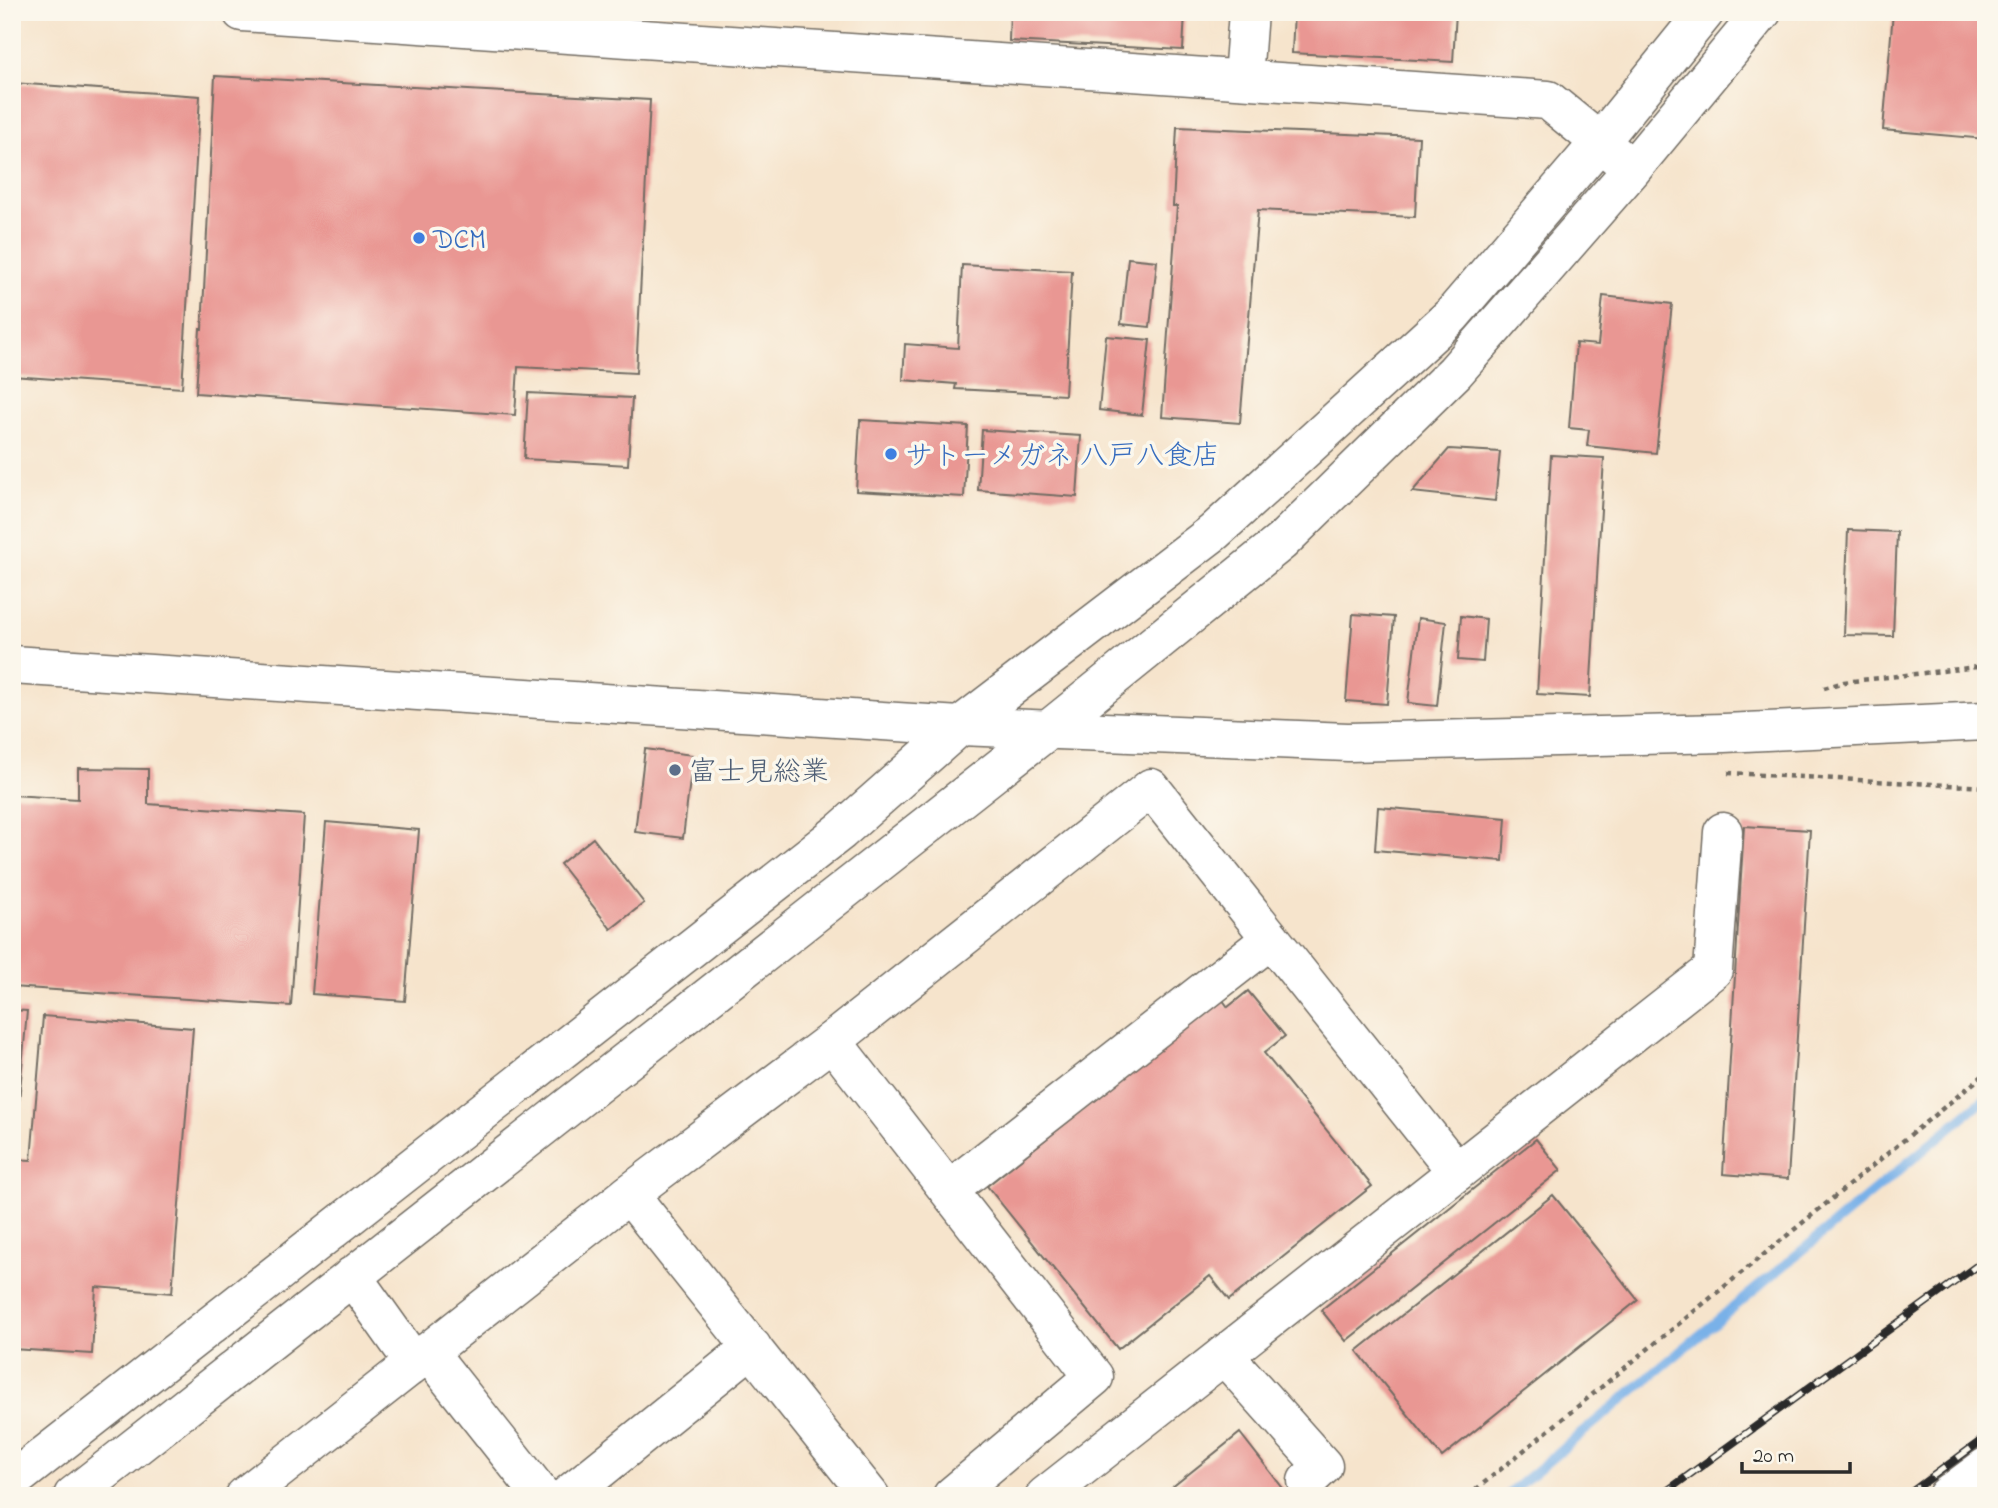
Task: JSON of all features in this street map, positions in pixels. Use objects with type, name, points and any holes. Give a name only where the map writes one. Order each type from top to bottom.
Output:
[{"type":"street","points":[[242,12],[551,22],[1448,95],[1549,100],[1633,168]]},
{"type":"street","points":[[1243,78],[1248,12]]},
{"type":"street","points":[[12,1481],[841,831],[960,726],[1214,532],[1451,317],[1599,143],[1705,12]]},
{"type":"street","points":[[73,1496],[1048,730],[1280,542],[1455,372],[1633,168],[1762,12]]},
{"type":"street","points":[[12,665],[960,726],[1348,742],[1724,733],[1986,720]]},
{"type":"street","points":[[245,1496],[629,1194],[832,1041],[1151,788],[1457,1172]]},
{"type":"street","points":[[1045,1496],[1713,970],[1723,832]]},
{"type":"street","points":[[949,1190],[1271,939]]},
{"type":"street","points":[[832,1041],[1094,1377],[952,1496]]},
{"type":"street","points":[[629,1194],[870,1496]]},
{"type":"street","points":[[352,1276],[542,1496]]},
{"type":"street","points":[[566,1496],[752,1348]]},
{"type":"street","points":[[1224,1355],[1323,1466],[1307,1481]]},
{"type":"street","points":[[1947,1496],[1986,1467]]},
{"type":"path","points":[[1468,1496],[1986,1073]]},
{"type":"building","points":[[1010,12],[1185,12],[1183,50],[1009,41]]},
{"type":"building","points":[[1294,12],[1456,12],[1453,62],[1292,53]]},
{"type":"building","points":[[1893,12],[1986,12],[1986,139],[1883,130]]},
{"type":"building","points":[[215,76],[650,100],[636,373],[518,367],[515,415],[196,393],[202,329]]},
{"type":"building","points":[[12,83],[200,96],[182,388],[12,376]]},
{"type":"building","points":[[1177,127],[1419,137],[1415,217],[1258,210],[1240,423],[1162,417],[1177,206],[1173,206]]},
{"type":"building","points":[[1128,258],[1157,261],[1150,327],[1121,324]]},
{"type":"building","points":[[962,265],[1072,271],[1065,395],[955,389],[956,384],[903,380],[905,344],[958,348]]},
{"type":"building","points":[[1603,296],[1672,304],[1656,453],[1587,446],[1589,430],[1569,428],[1576,343],[1598,345]]},
{"type":"building","points":[[1106,336],[1150,340],[1142,415],[1099,410]]},
{"type":"building","points":[[528,393],[632,398],[628,465],[524,459]]},
{"type":"building","points":[[860,420],[968,426],[964,497],[856,491]]},
{"type":"building","points":[[982,430],[1081,436],[1077,497],[978,490]]},
{"type":"building","points":[[1449,449],[1500,452],[1495,501],[1412,492]]},
{"type":"building","points":[[1551,455],[1604,458],[1590,697],[1537,694]]},
{"type":"building","points":[[1848,530],[1897,532],[1893,636],[1844,635]]},
{"type":"building","points":[[1353,614],[1394,617],[1387,704],[1346,701]]},
{"type":"building","points":[[1461,616],[1486,619],[1483,662],[1458,660]]},
{"type":"building","points":[[1418,618],[1446,622],[1437,706],[1408,703]]},
{"type":"building","points":[[645,749],[693,755],[683,838],[635,832]]},
{"type":"building","points":[[78,768],[148,769],[148,804],[304,815],[291,1006],[12,987],[12,795],[78,799]]},
{"type":"building","points":[[1378,807],[1506,818],[1503,861],[1375,850]]},
{"type":"building","points":[[326,822],[419,830],[405,1001],[312,994]]},
{"type":"building","points":[[1744,826],[1810,830],[1788,1179],[1723,1174]]},
{"type":"building","points":[[593,838],[644,903],[611,929],[560,864]]},
{"type":"building","points":[[1248,991],[1285,1036],[1264,1053],[1372,1186],[1229,1300],[1210,1276],[1118,1349],[987,1186],[1222,999],[1228,1007]]},
{"type":"building","points":[[12,1010],[27,1011],[14,1159],[31,1160],[43,1016],[193,1028],[172,1293],[96,1287],[92,1354],[12,1349]]},
{"type":"building","points":[[1536,1139],[1561,1170],[1346,1341],[1321,1310]]},
{"type":"building","points":[[1553,1195],[1638,1300],[1442,1457],[1357,1351]]},
{"type":"building","points":[[1240,1433],[1289,1496],[1161,1496]]},
{"type":"waterway","points":[[1506,1496],[1986,1098]]},
{"type":"railway","points":[[1660,1496],[1986,1259]]},
{"type":"railway","points":[[1906,1496],[1986,1437]]},
{"type":"place","name":"DCM","points":[[419,238]]},
{"type":"place","name":"サトーメガネ 八戸八食店","points":[[891,454]]},
{"type":"place","name":"富士見総業","points":[[675,770]]}]
